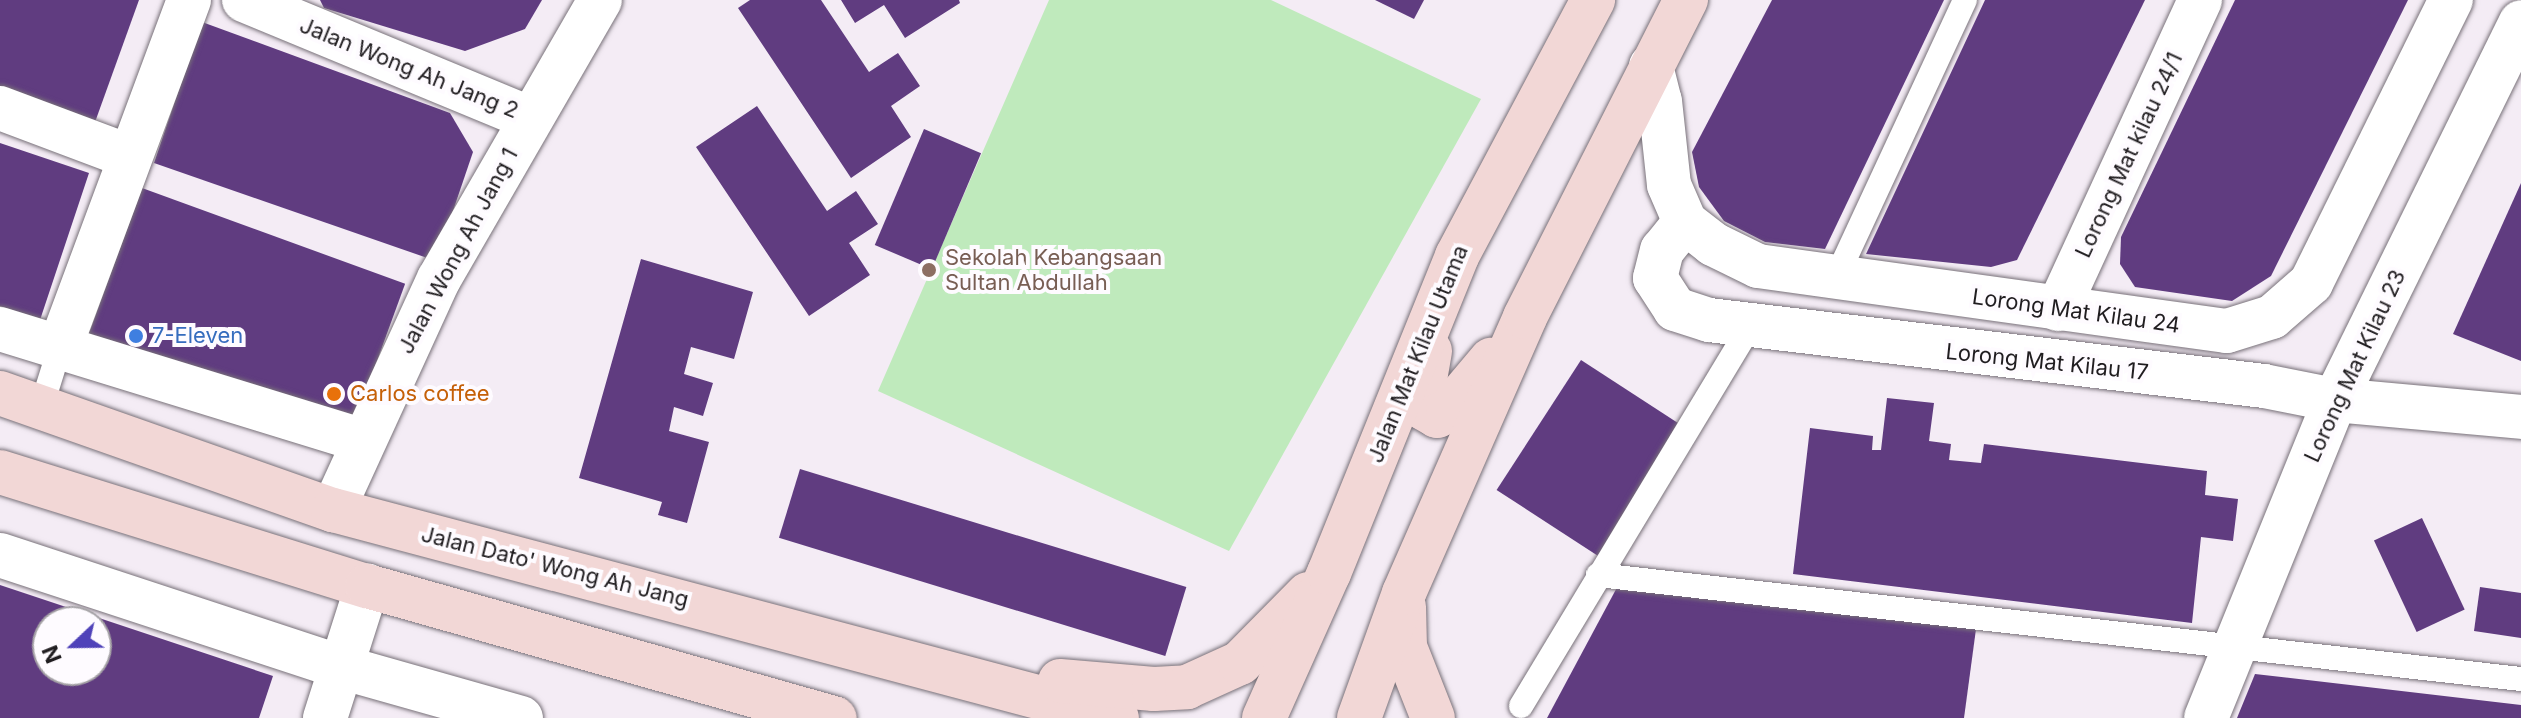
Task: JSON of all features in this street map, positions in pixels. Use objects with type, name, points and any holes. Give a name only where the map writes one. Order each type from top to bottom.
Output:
[{"type":"main road","name":"Jalan Mat Kilau Utama","points":[[1264,718],[1329,573],[1447,279],[1593,0]]},
{"type":"main road","points":[[1359,718],[1404,593],[1525,317],[1686,0]]},
{"type":"main road","points":[[1447,279],[1422,397],[1425,409],[1437,416],[1448,411],[1525,317]]},
{"type":"main road","name":"Jalan Dato' Wong Ah Jang","points":[[0,393],[333,510],[1117,718]]},
{"type":"main road","points":[[0,472],[367,586],[835,718]]},
{"type":"main road","points":[[942,671],[1154,689],[1187,687],[1240,663],[1329,573]]},
{"type":"main road","points":[[1404,593],[1405,647],[1433,718]]},
{"type":"street","points":[[60,347],[128,156],[189,0]]},
{"type":"street","name":"Jalan Wong Ah Jang 2","points":[[246,0],[529,118]]},
{"type":"street","name":"Jalan Wong Ah Jang 1","points":[[333,510],[439,279],[529,118],[600,0]]},
{"type":"street","name":"Lorong Mat kilau 24/1","points":[[2058,309],[2200,0]]},
{"type":"street","name":"Lorong Mat Kilau 24","points":[[1651,66],[1660,101],[1669,185],[1685,222],[1713,244],[1758,266],[2227,331],[2272,317],[2311,283],[2451,0]]},
{"type":"street","name":"Lorong Mat Kilau 23","points":[[2206,718],[2335,400],[2521,22]]},
{"type":"street","points":[[0,108],[128,156]]},
{"type":"street","name":"Lorong Mat Kilau 17","points":[[1685,222],[1662,250],[1655,278],[1675,309],[1750,326],[2264,386],[2335,400],[2521,417]]},
{"type":"street","points":[[0,329],[363,441]]},
{"type":"street","points":[[0,555],[341,667],[521,718]]},
{"type":"street","points":[[325,718],[367,586]]},
{"type":"lane","points":[[1836,278],[1965,0]]},
{"type":"lane","points":[[1521,706],[1750,326]]},
{"type":"lane","points":[[41,408],[60,347]]},
{"type":"lane","points":[[1598,575],[2521,679]]},
{"type":"green space","points":[[1049,0],[1271,0],[1481,99],[1229,551],[878,391]]},
{"type":"building","points":[[0,0],[139,0],[90,136],[0,104]]},
{"type":"building","points":[[320,0],[542,0],[525,29],[465,51],[324,8]]},
{"type":"building","points":[[750,0],[821,0],[869,72],[898,53],[920,86],[891,106],[911,137],[851,178],[738,8]]},
{"type":"building","points":[[841,0],[959,0],[960,3],[905,38],[884,5],[855,23]]},
{"type":"building","points":[[1375,0],[1424,0],[1414,19]]},
{"type":"building","points":[[1772,0],[1944,0],[1825,249],[1765,242],[1724,221],[1699,187],[1692,152]]},
{"type":"building","points":[[1985,0],[2145,0],[2017,260],[1991,267],[1866,254]]},
{"type":"building","points":[[2235,0],[2408,0],[2271,276],[2232,301],[2135,287],[2120,264],[2121,237]]},
{"type":"building","points":[[202,22],[450,113],[473,152],[436,261],[154,163]]},
{"type":"building","points":[[757,106],[827,211],[856,191],[878,224],[849,243],[870,275],[809,316],[696,147]]},
{"type":"building","points":[[924,129],[981,153],[932,269],[875,245]]},
{"type":"building","points":[[0,143],[89,173],[40,320],[0,306]]},
{"type":"building","points":[[2521,183],[2521,361],[2453,334]]},
{"type":"building","points":[[142,188],[405,284],[351,431],[88,336]]},
{"type":"building","points":[[641,259],[753,292],[734,359],[691,347],[684,374],[713,383],[703,416],[674,407],[669,431],[709,442],[687,523],[658,515],[662,502],[579,478]]},
{"type":"building","points":[[1581,360],[1683,426],[1599,556],[1497,490]]},
{"type":"building","points":[[1887,398],[1934,403],[1929,441],[1951,444],[1949,460],[1981,463],[1984,444],[2207,471],[2205,495],[2238,499],[2233,541],[2201,537],[2192,623],[1793,574],[1810,428],[1873,436],[1872,450],[1881,450]]},
{"type":"building","points":[[800,469],[1186,587],[1165,656],[779,538]]},
{"type":"building","points":[[2422,518],[2465,610],[2417,632],[2374,540]]},
{"type":"building","points":[[1621,580],[1976,629],[1964,718],[1547,718]]},
{"type":"building","points":[[0,585],[63,606],[32,606],[32,686],[112,686],[112,622],[273,676],[259,718],[0,718]]},
{"type":"building","points":[[2480,587],[2521,593],[2521,638],[2474,631]]},
{"type":"building","points":[[2255,674],[2521,705],[2521,718],[2237,718]]},
{"type":"place","name":"Sekolah Kebangsaan Sultan Abdullah","points":[[929,270]]},
{"type":"place","name":"7-Eleven","points":[[136,336]]},
{"type":"place","name":"Carlos coffee","points":[[334,394]]}]
